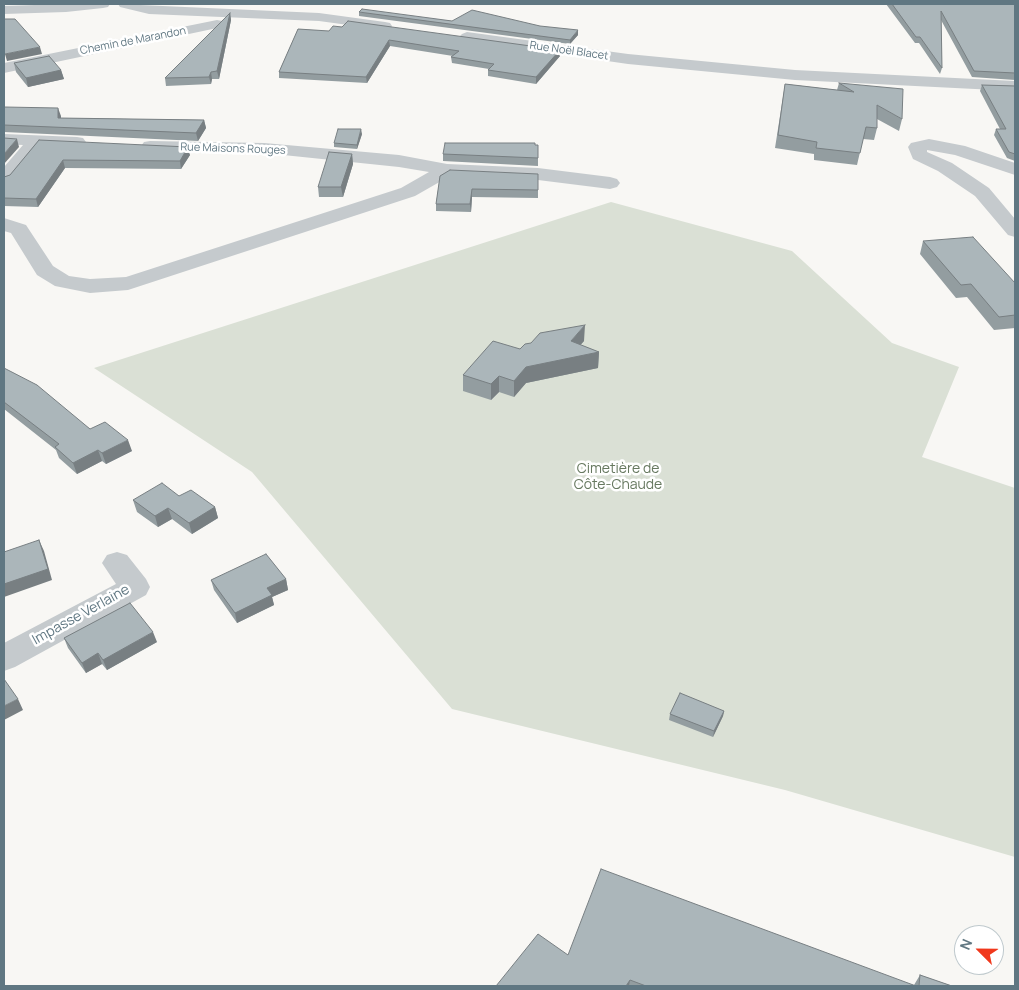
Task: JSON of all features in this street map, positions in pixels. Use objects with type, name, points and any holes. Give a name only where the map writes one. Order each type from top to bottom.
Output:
[{"type":"street","points":[[4,10],[66,8],[103,4]]},
{"type":"street","points":[[125,4],[149,10],[318,17],[397,28]]},
{"type":"street","name":"Chemin de Marandon","points":[[4,68],[262,15]]},
{"type":"street","name":"Rue Noël Blacet","points":[[455,36],[628,59],[785,74],[894,82],[1015,86]]},
{"type":"street","points":[[4,138],[97,143]]},
{"type":"street","points":[[4,178],[37,140]]},
{"type":"street","points":[[1015,169],[959,150],[929,144],[917,147],[919,155],[945,167],[982,192],[1015,231]]},
{"type":"street","name":"Rue Maisons Rouges","points":[[136,146],[264,148],[399,161],[447,170],[538,174],[610,183]]},
{"type":"street","points":[[4,224],[19,229],[45,270],[63,281],[90,286],[128,282],[408,192],[447,170]]},
{"type":"street","name":"Impasse Verlaine","points":[[4,658],[135,586],[117,563]]},
{"type":"green space","name":"Cimetière de Côte-Chaude","points":[[611,202],[792,251],[892,343],[959,367],[922,457],[1015,488],[1015,857],[785,790],[452,709],[252,472],[94,368]]},
{"type":"building","points":[[892,4],[1015,4],[1015,73],[974,71],[941,11],[942,68],[920,37],[916,37]]},
{"type":"building","points":[[362,9],[452,21],[472,10],[540,26],[578,30],[570,40],[359,12]]},
{"type":"building","points":[[230,13],[217,71],[211,72],[209,77],[165,78]]},
{"type":"building","points":[[4,19],[15,19],[40,47],[5,54]]},
{"type":"building","points":[[348,21],[560,50],[536,77],[488,70],[494,64],[451,57],[459,51],[389,40],[366,77],[279,72],[298,29],[329,31],[333,26],[342,27]]},
{"type":"building","points":[[49,56],[61,70],[26,78],[14,63]]},
{"type":"building","points":[[839,83],[903,89],[902,119],[877,105],[877,128],[866,127],[860,153],[816,148],[817,142],[778,135],[785,84],[854,92]]},
{"type":"building","points":[[982,85],[1015,86],[1015,154],[1009,152],[996,129],[1006,129]]},
{"type":"building","points":[[4,107],[58,108],[58,118],[204,120],[196,133],[4,125]]},
{"type":"building","points":[[338,129],[361,129],[357,145],[334,143]]},
{"type":"building","points":[[4,138],[17,139],[4,154]]},
{"type":"building","points":[[39,140],[188,147],[180,161],[63,160],[36,199],[4,198],[4,177],[10,175]]},
{"type":"building","points":[[445,143],[535,143],[535,145],[538,145],[538,158],[443,154]]},
{"type":"building","points":[[329,152],[352,154],[341,187],[318,187]]},
{"type":"building","points":[[450,170],[538,174],[538,190],[472,189],[470,204],[436,204],[440,176]]},
{"type":"building","points":[[973,237],[1015,283],[1015,315],[999,317],[971,284],[961,285],[923,241]]},
{"type":"building","points":[[585,325],[571,341],[599,352],[526,367],[514,381],[499,376],[491,384],[463,375],[493,341],[520,349],[525,344],[531,343],[540,333]]},
{"type":"building","points":[[4,368],[37,385],[90,429],[105,422],[128,440],[102,453],[98,450],[73,463],[55,447],[59,444],[4,402]]},
{"type":"building","points":[[162,483],[179,496],[191,490],[215,507],[189,523],[168,508],[155,516],[133,500]]},
{"type":"building","points":[[39,540],[48,569],[4,584],[4,552]]},
{"type":"building","points":[[266,554],[286,579],[267,588],[272,595],[235,613],[211,580]]},
{"type":"building","points":[[130,603],[153,632],[103,660],[98,653],[82,663],[64,638]]},
{"type":"building","points":[[4,679],[18,699],[4,706]]},
{"type":"building","points":[[680,693],[724,711],[714,731],[670,714]]},
{"type":"building","points":[[601,869],[916,986],[646,986],[630,980],[626,986],[496,986],[538,934],[568,955]]},
{"type":"building","points":[[920,975],[952,986],[919,986]]}]
